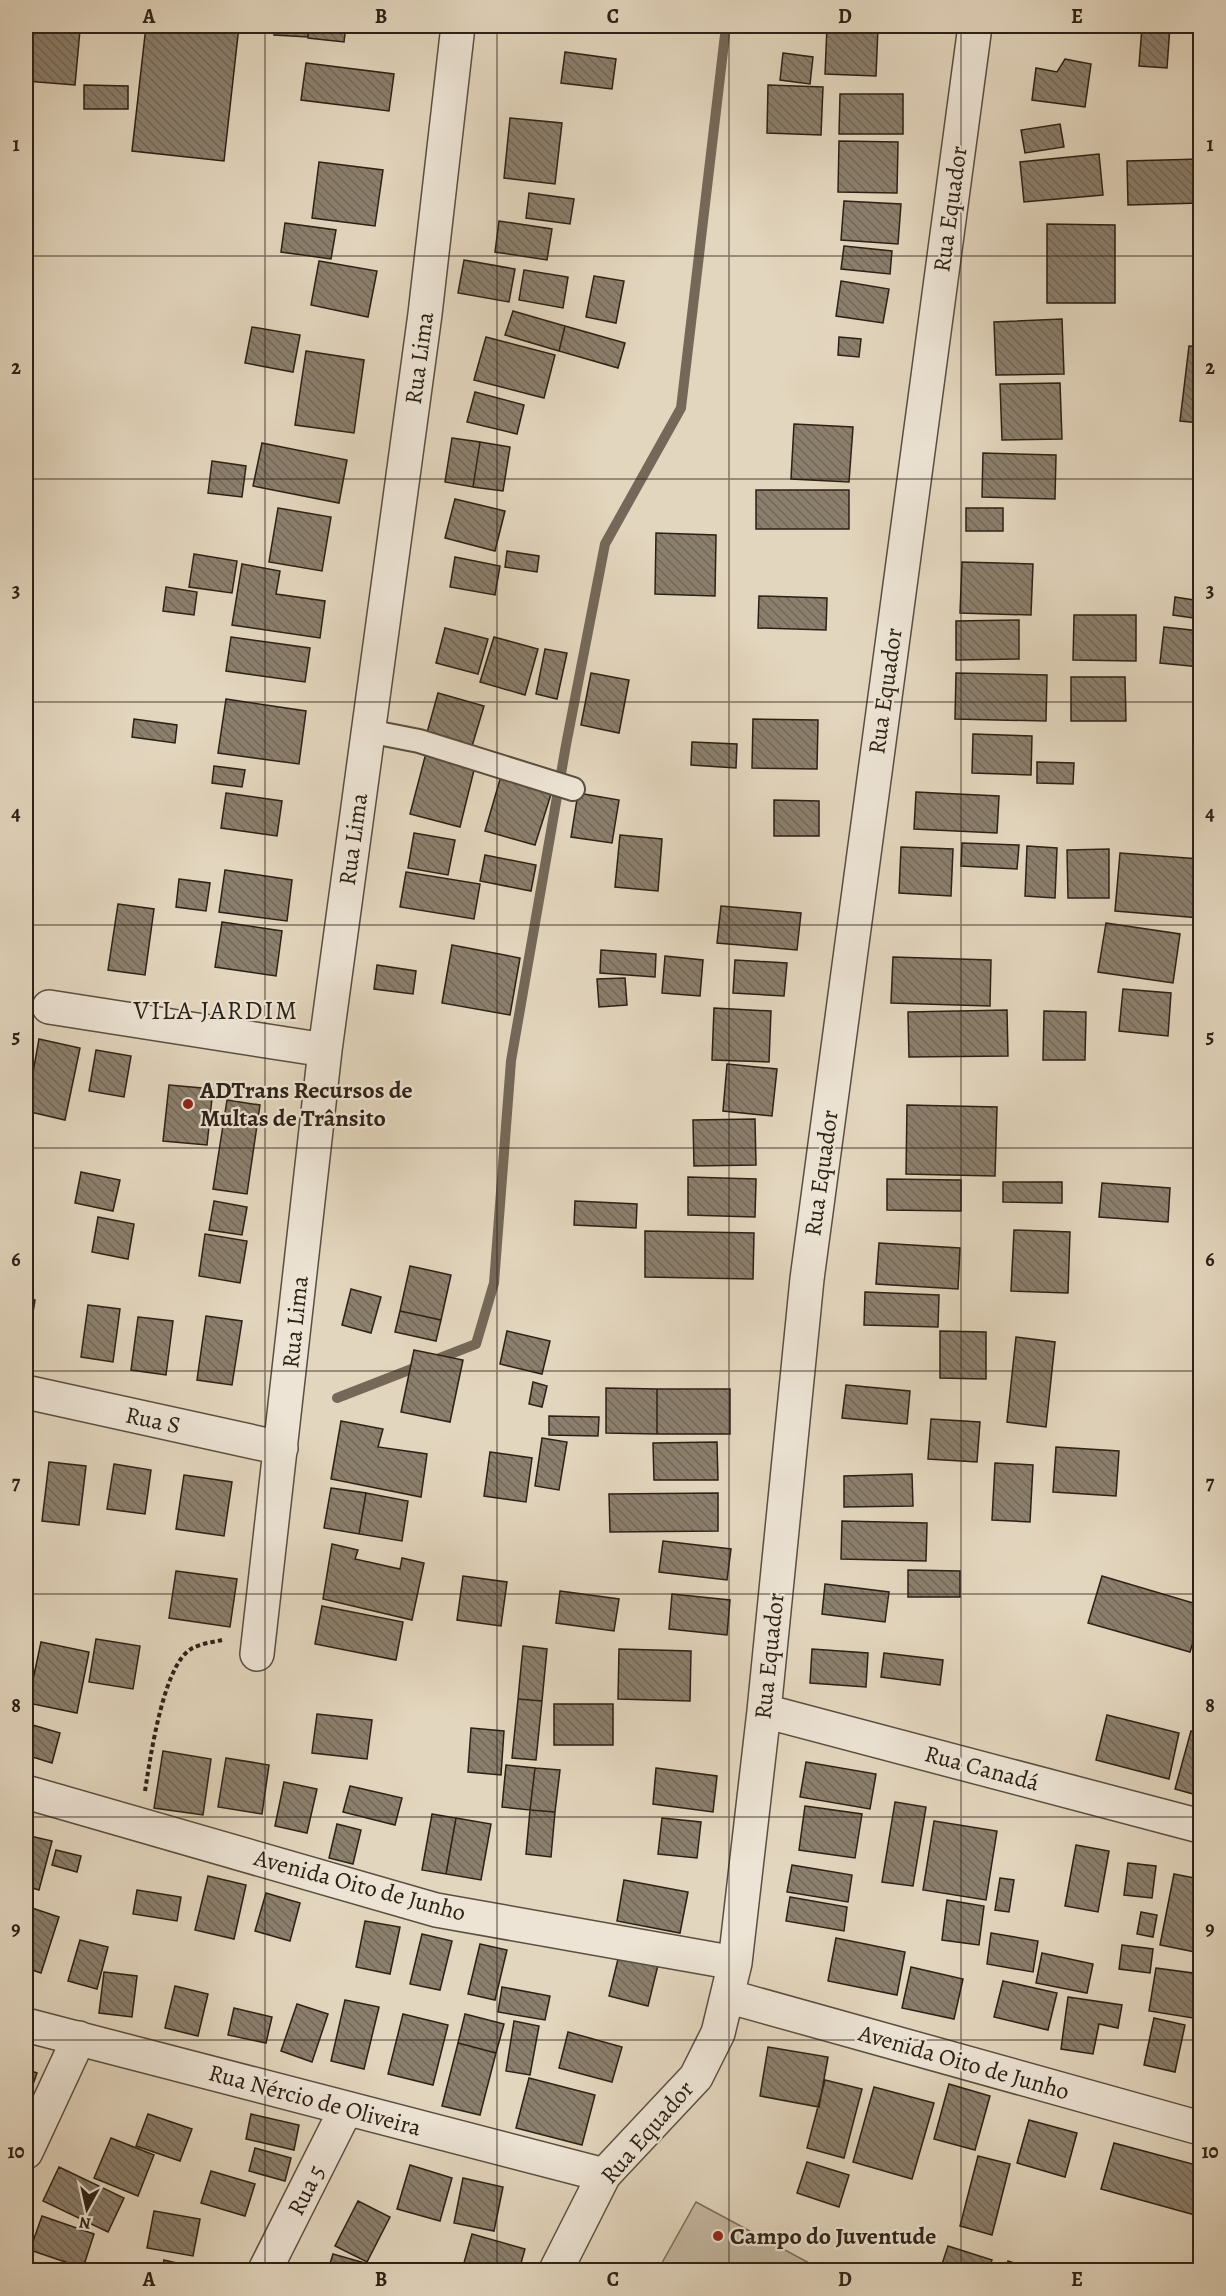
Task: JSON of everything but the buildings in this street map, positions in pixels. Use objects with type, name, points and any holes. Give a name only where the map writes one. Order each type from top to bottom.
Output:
[{"type":"street","name":"Rua Lima","points":[[257,1649],[324,1050],[425,314],[458,26]]},
{"type":"street","name":"Rua Equador","points":[[556,2271],[604,2175],[696,2077],[718,2033],[735,1963],[764,1711],[807,1279],[975,26]]},
{"type":"street","points":[[49,1007],[324,1050]]},
{"type":"street","name":"Rua S","points":[[26,1392],[281,1448]]},
{"type":"street","name":"Rua Canadá","points":[[764,1711],[1200,1826]]},
{"type":"street","name":"Avenida Oito de Junho","points":[[26,1792],[436,1910],[601,1937],[735,1963]]},
{"type":"street","name":"Avenida Oito de Junho","points":[[727,1996],[1200,2128]]},
{"type":"street","name":"Rua Nércio de Oliveira","points":[[26,2025],[604,2175]]},
{"type":"street","points":[[26,2152],[79,2038]]},
{"type":"street","name":"Rua 5","points":[[265,2271],[346,2109]]},
{"type":"lane","points":[[368,731],[419,741],[573,789]]},
{"type":"path","points":[[139,1823],[154,1735],[177,1663],[190,1649],[221,1640],[257,1649]]},
{"type":"shaded area","name":"Campo do Juventude","points":[[696,2202],[822,2270],[658,2270]]},
{"type":"waterway","points":[[337,1398],[476,1344],[494,1283],[511,1061],[566,745],[605,544],[681,408],[726,26]]},
{"type":"place","name":"ADTrans Recursos de Multas de Trânsito","points":[[188,1104]]},
{"type":"place","name":"Campo do Juventude","points":[[718,2236]]},
{"type":"district","name":"VILA JARDIM","points":[[216,1010]]}]
